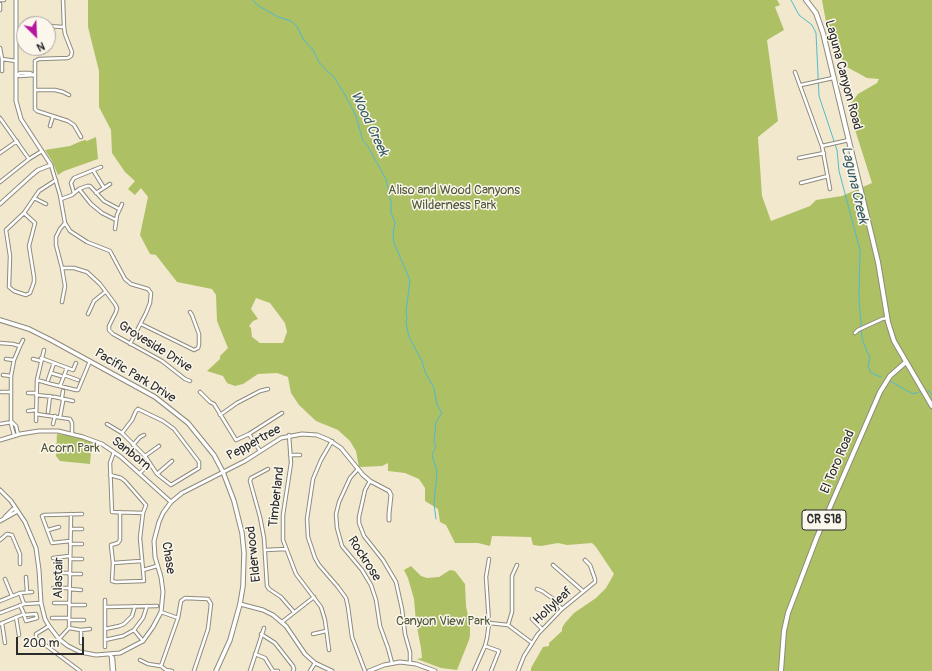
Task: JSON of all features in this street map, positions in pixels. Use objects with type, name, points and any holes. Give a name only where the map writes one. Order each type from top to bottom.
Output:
[{"type":"main road","name":"Laguna Canyon Road","points":[[806,0],[816,13],[820,23],[834,77],[880,270],[887,318],[892,337],[932,406]]},
{"type":"main road","name":"Pacific Park Drive","points":[[0,320],[36,332],[148,393],[173,410],[199,435],[214,455],[223,472],[234,501],[242,533],[244,564],[240,604],[230,640],[216,671]]},
{"type":"main road","name":"El Toro Road","points":[[781,671],[784,636],[788,613],[817,537],[880,392],[890,376],[906,362]]},
{"type":"street","points":[[16,0],[16,101],[18,111],[21,119],[51,165],[61,199],[65,223],[70,231],[82,240],[110,251],[129,283],[150,290],[151,292],[150,303],[130,344]]},
{"type":"street","points":[[63,0],[64,27],[72,52],[71,56],[68,58],[39,58],[35,61],[35,108],[38,111],[68,120],[74,125],[81,137]]},
{"type":"street","points":[[0,4],[0,10]]},
{"type":"street","points":[[56,26],[64,27]]},
{"type":"street","points":[[0,48],[2,72]]},
{"type":"street","points":[[2,60],[16,61]]},
{"type":"street","points":[[795,72],[822,146],[830,189]]},
{"type":"street","points":[[16,75],[34,75]]},
{"type":"street","points":[[801,85],[834,77]]},
{"type":"street","points":[[35,90],[55,90],[69,95]]},
{"type":"street","points":[[50,126],[53,116]]},
{"type":"street","points":[[0,118],[29,159]]},
{"type":"street","points":[[0,153],[17,140]]},
{"type":"street","points":[[822,146],[849,140]]},
{"type":"street","points":[[0,182],[29,159],[42,151]]},
{"type":"street","points":[[799,158],[824,153]]},
{"type":"street","points":[[0,204],[32,174],[51,165]]},
{"type":"street","points":[[74,193],[72,180],[101,167]]},
{"type":"street","points":[[93,170],[104,188]]},
{"type":"street","points":[[801,183],[828,176]]},
{"type":"street","points":[[24,214],[35,223],[29,246],[34,282],[32,290],[28,295],[23,295],[10,289],[10,248],[6,230],[24,214],[34,198],[43,188],[56,180]]},
{"type":"street","points":[[96,193],[110,184]]},
{"type":"street","points":[[61,199],[72,195],[79,189],[90,186],[104,201],[119,209]]},
{"type":"street","points":[[79,189],[91,204],[116,220]]},
{"type":"street","points":[[34,198],[46,204]]},
{"type":"street","points":[[116,229],[116,220],[122,204]]},
{"type":"street","points":[[62,302],[65,286],[56,241],[60,229],[65,223]]},
{"type":"street","name":"Groveside Drive","points":[[62,268],[74,268],[87,272],[95,279],[115,304],[117,308],[109,326],[109,330],[130,344],[170,366],[185,379],[190,381]]},
{"type":"street","points":[[88,314],[94,301],[105,292]]},
{"type":"street","points":[[141,324],[194,350],[198,348],[199,345],[199,334],[190,312]]},
{"type":"street","points":[[855,333],[858,330],[887,318]]},
{"type":"street","points":[[16,434],[16,426],[12,422],[11,376],[14,360],[23,340]]},
{"type":"street","points":[[0,343],[20,346]]},
{"type":"street","points":[[36,422],[37,380],[44,350]]},
{"type":"street","points":[[6,359],[14,360]]},
{"type":"street","points":[[33,359],[54,363],[73,370]]},
{"type":"street","points":[[37,380],[78,390],[90,361]]},
{"type":"street","points":[[70,377],[76,362]]},
{"type":"street","points":[[48,380],[54,363]]},
{"type":"street","points":[[60,386],[67,368]]},
{"type":"street","points":[[50,373],[78,380]]},
{"type":"street","points":[[3,375],[11,376]]},
{"type":"street","points":[[220,415],[237,403],[260,391],[268,389]]},
{"type":"street","points":[[60,417],[63,391]]},
{"type":"street","points":[[2,392],[11,392]]},
{"type":"street","points":[[200,392],[214,404],[236,440],[249,434],[282,413]]},
{"type":"street","points":[[28,393],[73,401]]},
{"type":"street","points":[[48,412],[50,396]]},
{"type":"street","points":[[108,424],[122,433],[145,456],[158,474],[171,485],[199,468],[200,464],[193,453],[174,429],[140,409],[136,411],[132,420],[122,433]]},
{"type":"street","points":[[28,411],[60,417],[72,421],[72,434]]},
{"type":"street","points":[[53,424],[55,416]]},
{"type":"street","points":[[0,424],[12,422]]},
{"type":"street","name":"Sanborn","points":[[0,440],[16,434],[44,431],[72,434],[92,440],[114,452],[140,473],[171,502]]},
{"type":"street","points":[[249,434],[260,451]]},
{"type":"street","points":[[133,445],[140,437],[144,435]]},
{"type":"street","name":"Peppertree","points":[[223,472],[245,461],[275,441],[289,435],[317,435],[332,441],[346,453],[358,469],[370,481],[389,492],[391,495],[388,514],[389,520]]},
{"type":"street","name":"Timberland","points":[[289,435],[291,462],[283,521],[283,540],[296,574],[318,602],[324,613],[329,650]]},
{"type":"street","points":[[332,441],[321,460],[313,479],[307,519],[308,537],[319,565],[346,598],[352,637],[365,671]]},
{"type":"street","points":[[145,456],[159,446]]},
{"type":"street","points":[[114,452],[110,463],[112,512],[143,513]]},
{"type":"street","name":"Timberland","points":[[290,454],[300,455]]},
{"type":"street","points":[[158,474],[172,461]]},
{"type":"street","points":[[140,473],[150,463]]},
{"type":"street","name":"Elderwood","points":[[268,468],[251,478],[250,481],[260,516],[266,550],[267,586],[268,589],[281,597],[294,612]]},
{"type":"street","name":"Rockrose","points":[[358,469],[350,478],[339,502],[336,514],[337,528],[342,546],[362,570],[371,585],[376,600],[380,626],[392,663]]},
{"type":"street","name":"Chase","points":[[110,656],[129,649],[143,641],[161,612],[163,592],[154,548],[156,530],[163,513],[171,502],[182,494],[223,472]]},
{"type":"street","points":[[110,476],[121,478],[125,481],[146,505],[143,513],[140,538],[144,581],[112,581],[113,563],[110,544],[118,543],[120,540],[120,512]]},
{"type":"street","points":[[370,481],[365,490],[359,523],[364,536],[384,560],[396,582],[402,605],[405,634],[410,652],[410,662]]},
{"type":"street","points":[[0,490],[25,522],[36,548],[41,603],[45,619],[49,626],[59,639],[68,646],[80,652],[110,656],[113,671]]},
{"type":"street","points":[[0,521],[16,512],[16,509]]},
{"type":"street","name":"Alastair","points":[[69,628],[71,514]]},
{"type":"street","points":[[82,514],[42,516],[52,543],[82,544]]},
{"type":"street","points":[[48,530],[59,527]]},
{"type":"street","points":[[71,529],[82,529]]},
{"type":"street","points":[[1,538],[7,534],[10,534],[13,537],[18,548],[20,564]]},
{"type":"street","points":[[266,550],[286,549]]},
{"type":"street","points":[[53,558],[82,559]]},
{"type":"street","points":[[474,671],[485,646],[489,623],[486,577],[489,559]]},
{"type":"street","name":"Hollyleaf","points":[[518,671],[524,656],[542,629],[596,579],[590,565],[585,560]]},
{"type":"street","points":[[113,563],[141,561]]},
{"type":"street","points":[[508,625],[512,612],[512,576],[517,565]]},
{"type":"street","points":[[554,565],[583,592]]},
{"type":"street","points":[[143,570],[157,566]]},
{"type":"street","points":[[54,572],[81,574]]},
{"type":"street","points":[[26,577],[27,592]]},
{"type":"street","points":[[5,579],[12,596]]},
{"type":"street","points":[[53,588],[81,590]]},
{"type":"street","points":[[537,589],[552,598],[562,609]]},
{"type":"street","points":[[0,601],[20,593],[32,592]]},
{"type":"street","points":[[20,593],[24,604]]},
{"type":"street","points":[[282,622],[314,597]]},
{"type":"street","points":[[161,666],[178,618],[181,601],[183,599],[208,599],[210,601],[208,629],[194,671]]},
{"type":"street","points":[[105,600],[105,647]]},
{"type":"street","points":[[0,613],[24,604],[41,603]]},
{"type":"street","points":[[54,603],[85,605]]},
{"type":"street","points":[[240,604],[263,610],[273,615],[292,633],[301,649],[315,663],[332,671]]},
{"type":"street","points":[[5,643],[1,623],[24,615],[36,614],[37,618],[26,621],[24,615],[20,605]]},
{"type":"street","points":[[104,629],[124,624],[132,616],[135,606]]},
{"type":"street","points":[[105,640],[123,636],[134,630],[143,618],[147,606]]},
{"type":"street","points":[[105,607],[157,606]]},
{"type":"street","points":[[161,612],[178,618]]},
{"type":"street","points":[[16,617],[19,635]]},
{"type":"street","points":[[52,618],[84,620]]},
{"type":"street","points":[[532,619],[542,629]]},
{"type":"street","points":[[489,623],[508,625],[532,643]]},
{"type":"street","points":[[49,626],[36,634],[35,637],[80,671]]},
{"type":"street","points":[[59,639],[69,628],[81,630],[90,628]]},
{"type":"street","points":[[250,671],[264,628]]},
{"type":"street","points":[[81,630],[81,643]]},
{"type":"street","points":[[134,630],[143,641]]},
{"type":"street","points":[[313,634],[326,631]]},
{"type":"street","points":[[261,634],[274,643],[293,666],[293,671]]},
{"type":"street","points":[[485,646],[499,651],[492,671]]},
{"type":"street","points":[[255,654],[265,658],[273,671],[278,671]]},
{"type":"street","points":[[140,660],[144,663],[161,666],[166,670],[172,671]]},
{"type":"street","points":[[369,671],[392,663],[410,662],[422,665],[435,671]]},
{"type":"street","points":[[310,671],[315,663]]},
{"type":"green space","name":"Aliso and Wood Canyons Wilderness Park","points":[[88,0],[777,0],[780,5],[775,7],[784,30],[767,40],[778,121],[758,137],[762,196],[771,221],[810,206],[816,200],[842,196],[872,183],[851,117],[851,103],[858,94],[877,83],[879,79],[867,78],[845,66],[826,22],[822,0],[932,0],[932,671],[531,671],[531,668],[543,647],[549,646],[549,643],[562,631],[565,623],[574,613],[596,598],[606,588],[614,574],[596,547],[592,543],[567,545],[558,543],[541,546],[533,545],[531,537],[492,536],[490,546],[478,543],[455,543],[446,525],[440,522],[438,509],[425,501],[425,488],[419,479],[405,473],[388,471],[388,463],[382,466],[359,467],[356,451],[350,441],[338,430],[316,421],[299,405],[291,393],[288,377],[277,373],[258,374],[243,384],[235,386],[227,383],[223,376],[207,371],[220,359],[220,356],[228,348],[217,321],[216,295],[212,289],[177,282],[156,255],[150,254],[140,235],[148,197],[141,188],[135,195],[128,189],[135,181],[125,172],[112,153],[111,130],[99,107],[99,71],[88,27]],"holes":[[[256,298],[270,303],[285,323],[287,332],[283,343],[260,343],[252,337],[251,328],[249,326],[253,321],[258,319],[251,309]]]},
{"type":"green space","points":[[96,137],[98,159],[64,171],[58,175],[45,150],[70,146]]},
{"type":"green space","name":"Acorn Park","points":[[57,434],[74,436],[92,442],[90,464],[60,461],[56,456]]},
{"type":"green space","name":"Canyon View Park","points":[[411,566],[421,576],[427,578],[439,577],[450,570],[455,571],[465,584],[470,635],[457,670],[441,668],[417,659],[422,658],[414,599],[404,570]]},
{"type":"waterway","name":"Wood Creek","points":[[253,0],[257,5],[278,17],[291,21],[297,26],[303,39],[313,50],[319,62],[333,76],[344,93],[356,116],[363,141],[367,145],[386,179],[391,202],[391,212],[395,223],[393,234],[394,243],[410,280],[406,312],[406,323],[409,337],[434,388],[437,405],[442,413],[436,422],[434,442],[436,447],[432,455],[437,472],[434,504],[436,519]]},
{"type":"waterway","name":"Laguna Creek","points":[[791,0],[799,15],[812,25],[816,33],[819,96],[837,150],[839,171],[860,250],[859,298],[862,338],[870,357],[868,366],[871,373],[881,377]]},
{"type":"waterway","name":"Laguna Creek","points":[[890,381],[913,394],[919,392]]},
{"type":"waterway","name":"Laguna Creek","points":[[928,390],[932,395]]}]
